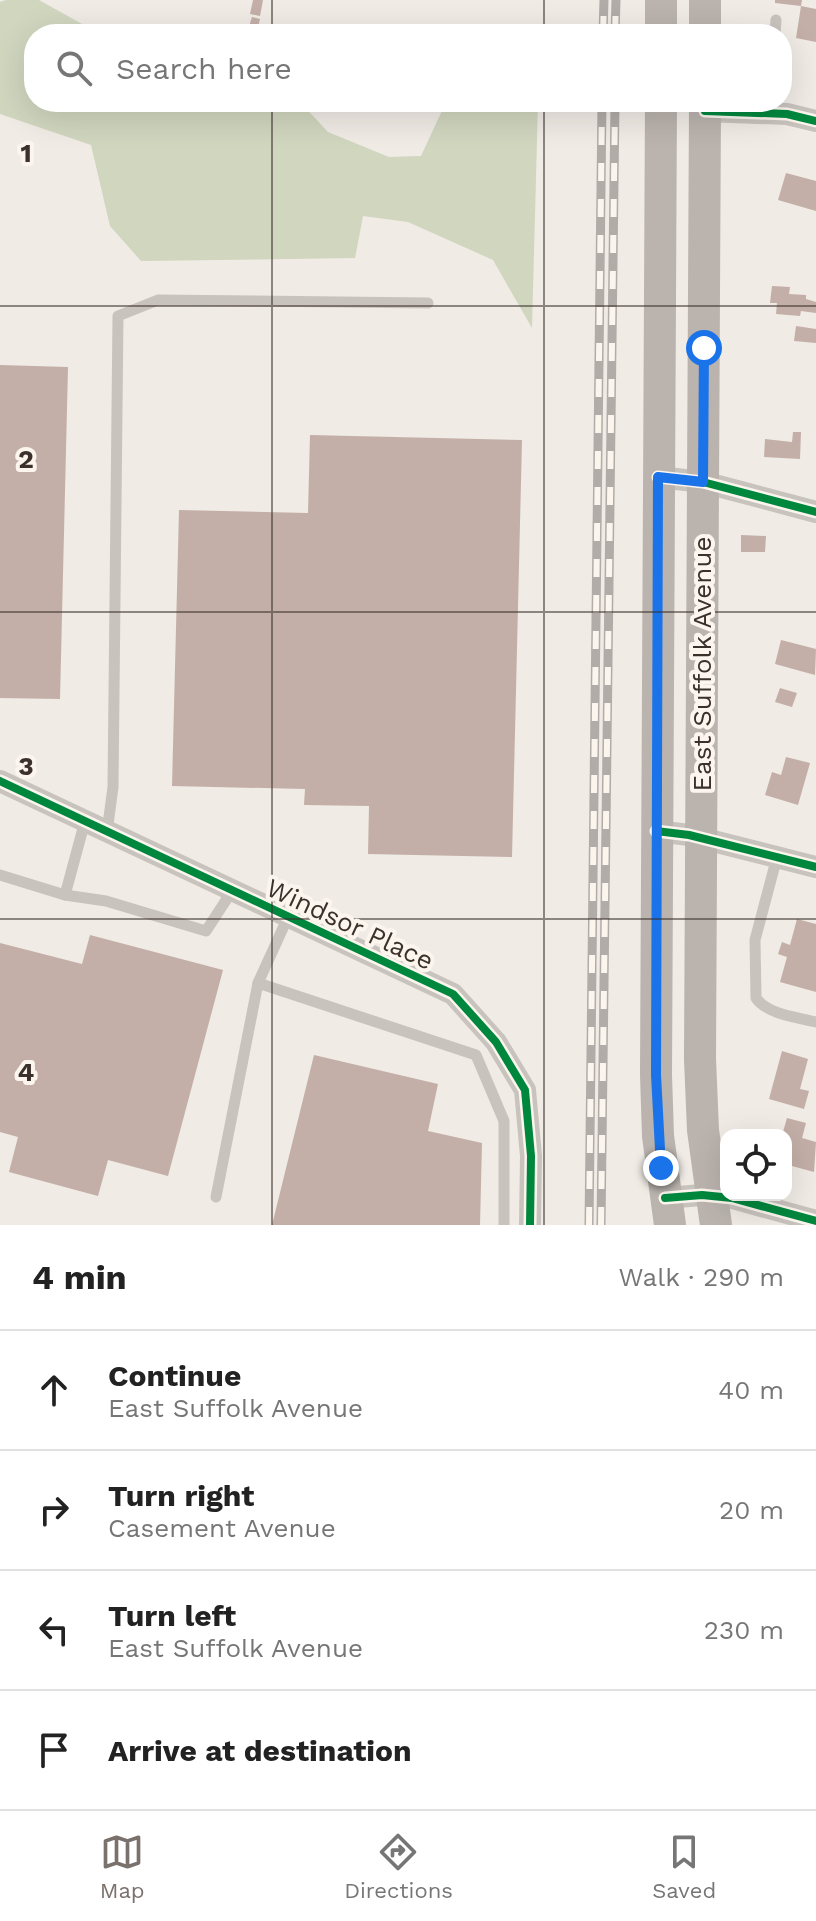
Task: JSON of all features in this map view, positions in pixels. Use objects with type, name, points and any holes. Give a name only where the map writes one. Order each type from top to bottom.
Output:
[{"type":"main road","points":[[661,0],[661,24]]},
{"type":"main road","points":[[705,0],[705,24]]},
{"type":"main road","name":"East Suffolk Avenue","points":[[661,112],[656,1104],[667,1212]]},
{"type":"main road","name":"East Suffolk Avenue","points":[[705,112],[700,1070],[713,1210]]},
{"type":"street","points":[[787,112],[816,121]]},
{"type":"street","points":[[658,477],[703,482],[816,512]]},
{"type":"street","name":"Windsor Place","points":[[0,781],[453,994],[496,1042],[525,1090],[531,1156],[530,1225]]},
{"type":"street","points":[[656,831],[700,838],[816,867]]},
{"type":"street","points":[[667,1212],[713,1210],[749,1201],[816,1221]]},
{"type":"lane","points":[[776,20],[776,24]]},
{"type":"lane","points":[[107,832],[113,787],[118,316],[158,300],[428,303]]},
{"type":"lane","points":[[65,895],[85,821]]},
{"type":"lane","points":[[777,857],[755,940],[756,998],[769,1010],[816,1022]]},
{"type":"lane","points":[[0,875],[65,895],[106,901],[206,931],[232,891]]},
{"type":"lane","points":[[216,1197],[258,983],[288,917]]},
{"type":"lane","points":[[258,983],[476,1055],[504,1121],[504,1225]]},
{"type":"green space","points":[[39,0],[82,24],[24,24],[24,112],[309,112],[328,132],[389,157],[421,156],[441,112],[538,112],[532,328],[493,260],[408,222],[363,216],[355,258],[141,261],[110,226],[91,145],[0,114],[0,2]]},
{"type":"building","points":[[253,0],[263,0],[260,16],[250,14]]},
{"type":"building","points":[[775,0],[802,0],[801,6],[775,3]]},
{"type":"building","points":[[801,6],[816,9],[816,42],[796,38]]},
{"type":"building","points":[[252,17],[260,19],[259,24],[250,24]]},
{"type":"building","points":[[786,173],[816,181],[816,211],[778,200]]},
{"type":"building","points":[[772,286],[790,287],[789,294],[806,295],[806,299],[816,302],[816,313],[801,311],[800,316],[776,314],[777,303],[770,303]]},
{"type":"building","points":[[796,326],[816,329],[816,343],[794,341]]},
{"type":"building","points":[[0,365],[68,367],[60,699],[0,698]]},
{"type":"building","points":[[793,432],[801,432],[800,459],[764,457],[765,439],[792,442]]},
{"type":"building","points":[[310,435],[522,440],[512,857],[368,854],[369,806],[304,805],[305,789],[172,786],[179,510],[308,513]]},
{"type":"building","points":[[741,535],[766,536],[765,552],[741,552]]},
{"type":"building","points":[[781,640],[816,649],[815,675],[775,664]]},
{"type":"building","points":[[780,688],[797,693],[792,707],[775,702]]},
{"type":"building","points":[[786,757],[810,763],[798,805],[765,795],[772,772],[781,775]]},
{"type":"building","points":[[797,919],[816,924],[816,992],[780,982],[787,957],[778,954],[782,942],[790,945]]},
{"type":"building","points":[[90,935],[223,970],[168,1176],[108,1160],[98,1196],[9,1172],[18,1137],[0,1132],[0,943],[82,964]]},
{"type":"building","points":[[782,1051],[808,1059],[800,1089],[809,1091],[804,1109],[769,1099]]},
{"type":"building","points":[[314,1055],[438,1084],[428,1131],[482,1143],[480,1225],[272,1225]]},
{"type":"building","points":[[787,1118],[806,1123],[802,1138],[816,1142],[814,1172],[792,1166],[792,1129],[784,1129]]},
{"type":"railway","points":[[603,24],[604,0]]},
{"type":"railway","points":[[615,24],[616,0]]},
{"type":"railway","points":[[589,1225],[602,112]]},
{"type":"railway","points":[[601,1225],[615,112]]},
{"type":"cycle path","points":[[732,112],[787,114],[816,121]]},
{"type":"cycle path","points":[[658,477],[703,482],[816,512]]},
{"type":"cycle path","points":[[0,781],[453,994],[496,1042],[525,1090],[531,1156],[530,1225]]},
{"type":"cycle path","points":[[656,831],[689,835],[816,867]]},
{"type":"cycle path","points":[[665,1198],[702,1195],[732,1198],[816,1221]]},
{"type":"route","points":[[661,1168],[656,1075],[658,477],[703,482],[704,348]]}]
